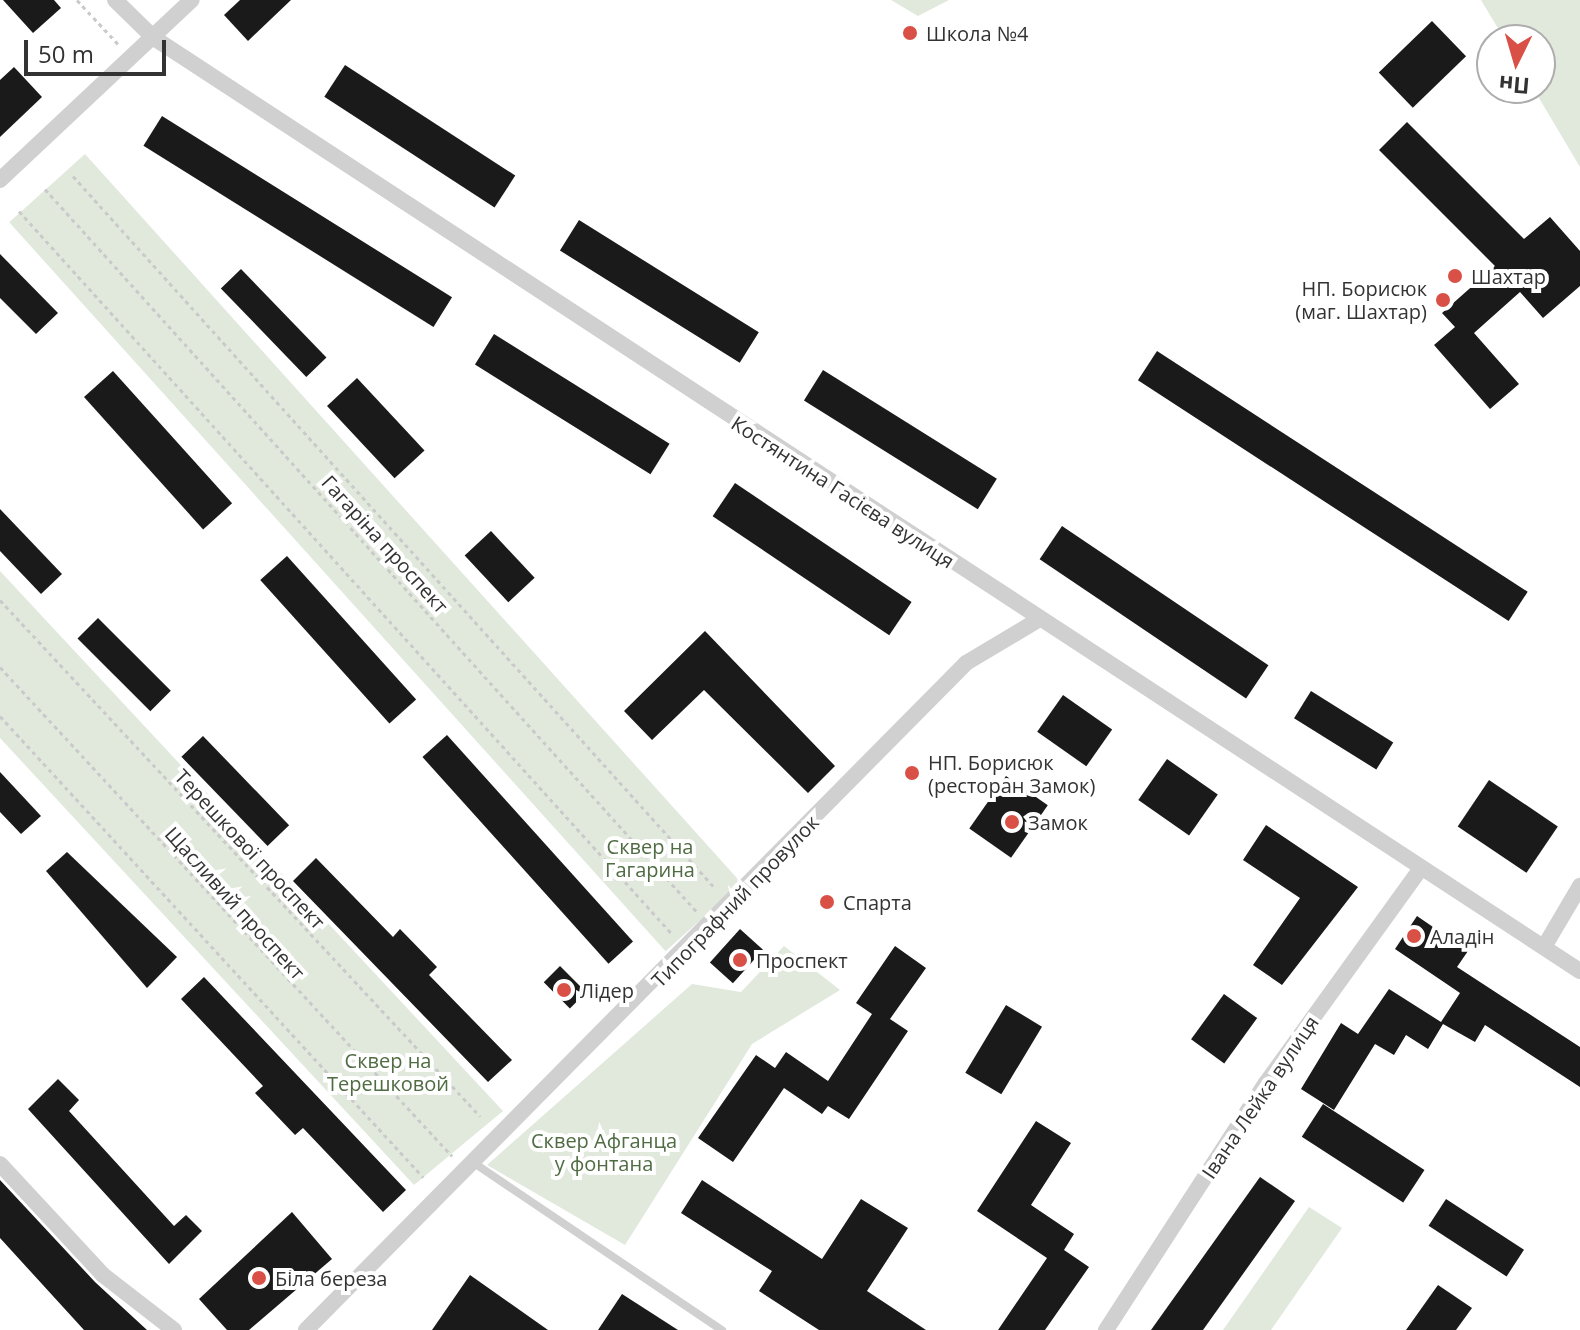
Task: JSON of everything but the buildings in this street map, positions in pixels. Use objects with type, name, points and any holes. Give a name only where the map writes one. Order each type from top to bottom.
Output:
[{"type":"street","name":"Костянтина Гасієва вулиця","points":[[115,0],[154,38],[1038,620],[1580,971]]},
{"type":"street","points":[[0,180],[192,0]]},
{"type":"street","name":"Типографний провулок","points":[[306,1330],[470,1160],[654,984],[966,663],[1038,620]]},
{"type":"street","name":"Івана Лейка вулиця","points":[[1106,1330],[1266,1083],[1421,868]]},
{"type":"street","points":[[1544,947],[1580,886]]},
{"type":"street","points":[[0,1164],[103,1275],[174,1330]]},
{"type":"lane","points":[[470,1160],[722,1330]]},
{"type":"path","points":[[77,0],[132,59]]},
{"type":"path","points":[[73,176],[722,895]]},
{"type":"path","name":"Гагаріна проспект","points":[[45,189],[702,918]]},
{"type":"path","points":[[19,211],[678,940]]},
{"type":"path","name":"Терешкової проспект","points":[[0,600],[480,1116]]},
{"type":"path","name":"Щасливий проспект","points":[[0,667],[452,1156]]},
{"type":"path","points":[[0,716],[423,1177]]},
{"type":"green space","points":[[891,0],[949,0],[918,16]]},
{"type":"green space","points":[[1481,0],[1580,0],[1580,167],[1543,104],[1556,104],[1556,24],[1495,24]]},
{"type":"green space","name":"Сквер на Гагарина","points":[[85,154],[741,883],[666,951],[9,222]]},
{"type":"green space","name":"Сквер на Терешковой","points":[[0,571],[503,1111],[414,1185],[0,738]]},
{"type":"green space","name":"Сквер Афганца у фонтана","points":[[784,946],[840,990],[752,1044],[625,1245],[487,1165],[692,984],[741,992]]},
{"type":"green space","points":[[1309,1207],[1342,1228],[1271,1330],[1223,1330]]},
{"type":"place","name":"Школа №4","points":[[910,33]]},
{"type":"place","name":"Шахтар","points":[[1455,276]]},
{"type":"place","name":"НП. Борисюк (маг. Шахтар)","points":[[1443,300]]},
{"type":"place","name":"НП. Борисюк (ресторан Замок)","points":[[912,773]]},
{"type":"place","name":"Замок","points":[[1012,822]]},
{"type":"place","name":"Спарта","points":[[827,902]]},
{"type":"place","name":"Аладін","points":[[1414,936]]},
{"type":"place","name":"Проспект","points":[[740,960]]},
{"type":"place","name":"Лідер","points":[[564,990]]},
{"type":"place","name":"Біла береза","points":[[259,1278]]}]
